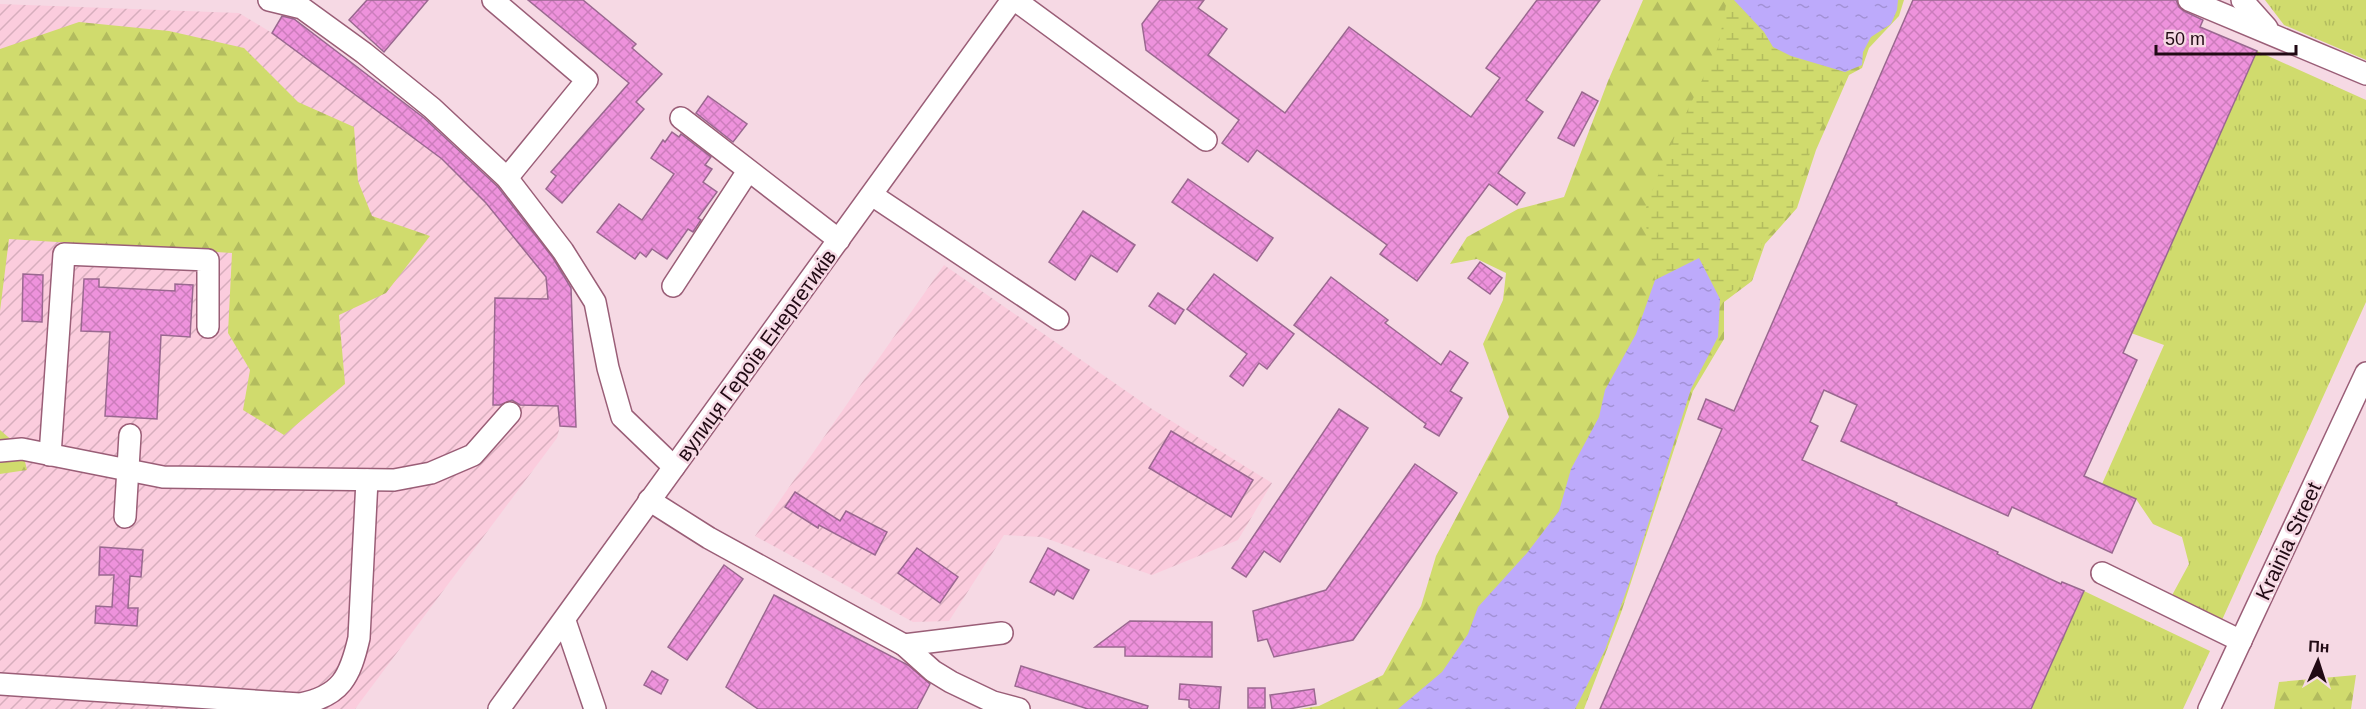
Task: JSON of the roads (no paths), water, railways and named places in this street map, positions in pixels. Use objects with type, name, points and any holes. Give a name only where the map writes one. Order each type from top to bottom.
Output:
[{"type":"street","points":[[268,0],[306,4],[432,108],[507,178],[563,250],[595,302],[608,368],[622,417],[674,467]]},
{"type":"street","points":[[493,0],[587,80],[507,178]]},
{"type":"street","points":[[1014,0],[1206,140]]},
{"type":"street","name":"вулиця Героїв Енергетиків","points":[[499,709],[1014,0]]},
{"type":"street","points":[[2189,0],[2366,74]]},
{"type":"street","points":[[2242,0],[2272,34]]},
{"type":"street","points":[[681,118],[839,240]]},
{"type":"street","points":[[673,285],[748,171]]},
{"type":"street","points":[[872,195],[1058,319]]},
{"type":"street","points":[[51,455],[64,254],[208,260],[208,327]]},
{"type":"street","name":"Krainia Street","points":[[2210,709],[2366,373]]},
{"type":"street","points":[[0,451],[22,449],[163,477],[394,480],[431,473],[473,455],[510,413]]},
{"type":"street","points":[[125,517],[130,435]]},
{"type":"street","points":[[0,684],[300,704],[320,700],[341,687],[354,663],[359,638],[367,480]]},
{"type":"street","points":[[649,500],[708,538],[904,645],[933,671],[951,682],[993,702],[1019,709]]},
{"type":"street","points":[[2102,573],[2241,641]]},
{"type":"street","points":[[565,621],[595,709]]},
{"type":"street","points":[[904,645],[1002,633]]},
{"type":"water","points":[[1734,0],[1898,0],[1897,10],[1891,24],[1871,37],[1863,52],[1862,65],[1845,72],[1791,56],[1773,47],[1764,32]]},
{"type":"water","points":[[1699,258],[1720,299],[1718,337],[1691,389],[1631,578],[1605,650],[1575,709],[1398,709],[1442,672],[1468,634],[1478,607],[1527,553],[1559,511],[1571,469],[1599,417],[1605,390],[1636,334],[1655,280]]}]
